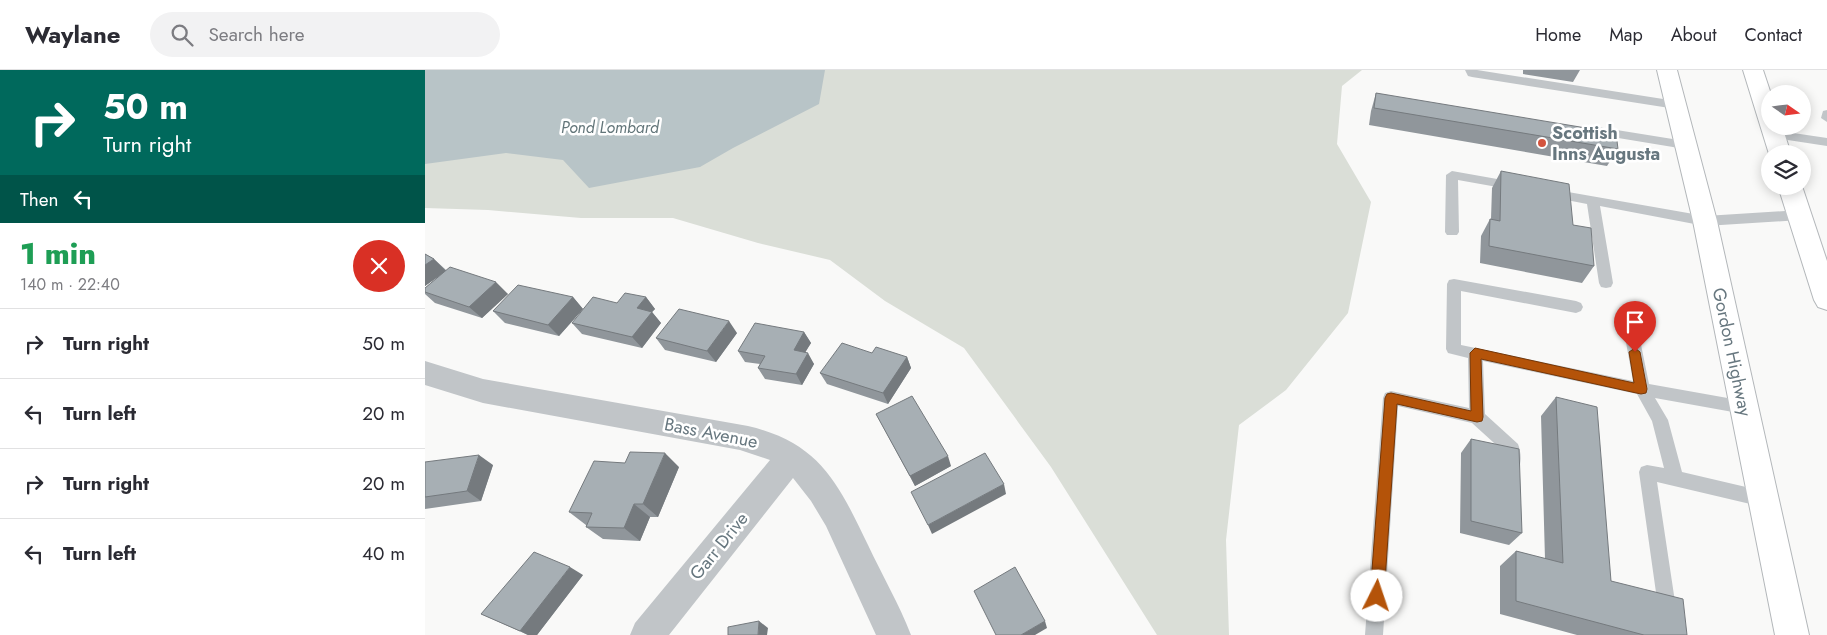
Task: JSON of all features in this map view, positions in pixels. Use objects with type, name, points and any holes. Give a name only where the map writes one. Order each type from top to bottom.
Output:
[{"type":"highway","name":"Gordon Highway","points":[[1667,70],[1705,221],[1792,635]]},
{"type":"highway","points":[[1753,70],[1761,96]]},
{"type":"highway","points":[[1794,195],[1827,300]]},
{"type":"street","name":"Bass Avenue","points":[[431,382],[761,442],[791,457],[811,474],[833,508],[894,635]]},
{"type":"street","name":"Garr Drive","points":[[647,635],[791,457]]},
{"type":"lane","points":[[1471,70],[1471,74],[1675,105]]},
{"type":"lane","points":[[1588,129],[1685,145]]},
{"type":"lane","points":[[1780,135],[1827,142]]},
{"type":"lane","points":[[1452,232],[1452,175],[1705,221],[1800,215]]},
{"type":"lane","points":[[1593,201],[1607,283]]},
{"type":"lane","points":[[1576,307],[1454,284],[1453,349],[1641,389],[1744,407]]},
{"type":"lane","points":[[1628,315],[1641,389],[1660,420],[1675,479]]},
{"type":"lane","points":[[1475,353],[1477,417]]},
{"type":"lane","points":[[1374,635],[1391,398],[1477,417],[1512,449],[1513,485]]},
{"type":"lane","points":[[1671,635],[1647,472],[1763,499]]},
{"type":"shaded area","points":[[425,70],[1362,70],[1342,86],[1337,144],[1371,202],[1348,313],[1286,390],[1239,425],[1226,540],[1229,635],[1157,635],[1051,467],[964,348],[885,301],[830,260],[758,243],[673,218],[581,218],[488,210],[425,208]]},
{"type":"water","name":"Pond Lombard","points":[[425,70],[825,70],[819,104],[700,167],[589,188],[563,160],[506,153],[425,164]]},
{"type":"building","points":[[1376,93],[1616,133],[1618,149],[1374,108]]},
{"type":"building","points":[[1501,171],[1569,184],[1573,225],[1591,228],[1594,266],[1489,246],[1490,219],[1500,221]]},
{"type":"building","points":[[425,254],[434,259],[425,265]]},
{"type":"building","points":[[450,267],[496,282],[469,307],[425,292],[425,288]]},
{"type":"building","points":[[518,285],[573,297],[548,325],[493,311]]},
{"type":"building","points":[[625,293],[646,297],[637,308],[652,312],[632,337],[572,323],[593,297],[617,303]]},
{"type":"building","points":[[679,309],[729,321],[707,351],[656,338]]},
{"type":"building","points":[[755,323],[804,332],[794,350],[808,353],[796,374],[758,368],[765,356],[738,351]]},
{"type":"building","points":[[842,343],[872,353],[876,347],[907,357],[883,393],[820,373]]},
{"type":"building","points":[[912,396],[948,456],[910,476],[876,414]]},
{"type":"building","points":[[1556,397],[1597,407],[1611,581],[1683,599],[1687,635],[1644,635],[1516,601],[1516,551],[1563,563]]},
{"type":"building","points":[[1471,439],[1519,449],[1522,533],[1471,521]]},
{"type":"building","points":[[630,452],[665,453],[643,504],[634,504],[624,528],[586,527],[592,513],[569,512],[594,461],[625,463]]},
{"type":"building","points":[[985,453],[1004,484],[928,525],[911,492]]},
{"type":"building","points":[[479,455],[467,491],[425,497],[425,462]]},
{"type":"building","points":[[534,552],[570,567],[520,631],[481,614]]},
{"type":"building","points":[[1015,567],[1045,621],[1021,635],[996,635],[974,591]]},
{"type":"building","points":[[759,621],[758,635],[728,635],[728,627]]},
{"type":"place","name":"Scottish Inns Augusta","points":[[1542,143]]},
{"type":"route","points":[[1377,596],[1391,398],[1477,417],[1475,353],[1641,389],[1635,352]]}]
